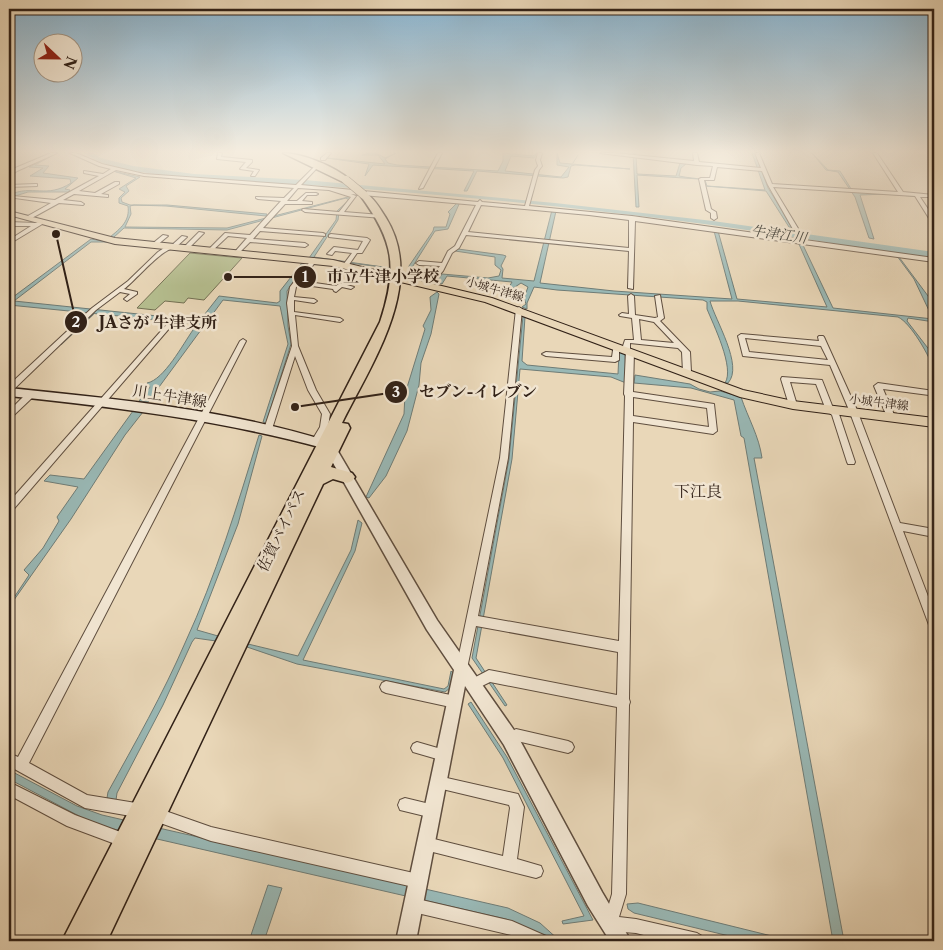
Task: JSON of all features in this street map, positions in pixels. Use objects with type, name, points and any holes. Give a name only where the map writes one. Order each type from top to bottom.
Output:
[{"type":"highway","name":"佐賀バイパス","points":[[369,197],[393,240],[400,279]]},
{"type":"highway","name":"佐賀バイパス","points":[[94,941],[141,825],[324,446],[390,332],[400,308],[402,253],[397,234],[389,217],[370,197]]},
{"type":"highway","name":"佐賀バイパス","points":[[76,941],[141,825],[318,480],[324,446]]},
{"type":"highway","points":[[318,480],[332,474],[347,477]]},
{"type":"main road","name":"小城牛津線","points":[[9,213],[28,218],[39,224],[105,239],[154,246],[348,263],[373,268],[400,279],[519,310],[628,347],[740,392],[794,405],[934,423]]},
{"type":"main road","name":"川上牛津線","points":[[9,390],[203,416],[268,430],[324,446]]},
{"type":"street","points":[[26,197],[81,204]]},
{"type":"street","points":[[28,218],[64,197]]},
{"type":"street","points":[[236,254],[287,197]]},
{"type":"street","points":[[299,202],[303,197]]},
{"type":"street","points":[[341,213],[353,197]]},
{"type":"street","points":[[405,197],[527,206],[632,218],[934,260]]},
{"type":"street","points":[[527,206],[530,197]]},
{"type":"street","points":[[706,197],[709,210],[713,212],[714,218]]},
{"type":"street","points":[[777,197],[796,230]]},
{"type":"street","points":[[918,197],[934,222]]},
{"type":"street","points":[[258,198],[310,203]]},
{"type":"street","points":[[427,285],[444,265],[450,252],[457,247],[480,202]]},
{"type":"street","points":[[306,210],[381,217]]},
{"type":"street","points":[[610,924],[619,894],[625,648],[628,347],[634,316],[631,292],[632,218]]},
{"type":"street","points":[[9,224],[39,224]]},
{"type":"street","points":[[9,242],[39,224]]},
{"type":"street","points":[[258,229],[323,235]]},
{"type":"street","points":[[185,249],[201,233]]},
{"type":"street","points":[[464,233],[631,250]]},
{"type":"street","points":[[210,251],[227,234],[305,245]]},
{"type":"street","points":[[9,236],[18,237]]},
{"type":"street","points":[[154,246],[165,236]]},
{"type":"street","points":[[330,254],[334,249],[360,252],[367,240],[331,236]]},
{"type":"street","points":[[9,390],[92,312],[184,237]]},
{"type":"street","points":[[348,263],[356,251]]},
{"type":"street","points":[[314,260],[296,282],[290,298],[295,346],[312,390],[326,414],[324,446],[347,477],[392,558],[462,670],[481,680],[624,702]]},
{"type":"street","points":[[419,263],[444,265]]},
{"type":"street","points":[[296,282],[336,290],[340,285],[351,287]]},
{"type":"street","points":[[119,290],[134,293],[127,299]]},
{"type":"street","points":[[656,320],[661,318],[658,296]]},
{"type":"street","points":[[290,298],[314,301]]},
{"type":"street","points":[[406,941],[504,458],[519,310]]},
{"type":"street","points":[[291,314],[340,320]]},
{"type":"street","points":[[622,315],[656,320],[686,352],[687,372]]},
{"type":"street","points":[[9,508],[171,323]]},
{"type":"street","points":[[831,363],[746,354],[742,336],[822,340],[852,412],[934,625]]},
{"type":"street","points":[[141,825],[86,801],[15,762],[243,341]]},
{"type":"street","points":[[268,430],[295,346]]},
{"type":"street","points":[[546,354],[615,360],[628,347],[680,346]]},
{"type":"street","points":[[794,405],[785,379],[819,382],[830,410],[835,414],[851,462]]},
{"type":"street","points":[[891,417],[878,386],[932,393],[934,398]]},
{"type":"street","points":[[10,414],[30,394]]},
{"type":"street","points":[[628,394],[711,406],[713,430],[628,418]]},
{"type":"street","points":[[896,526],[934,533]]},
{"type":"street","points":[[471,620],[625,648]]},
{"type":"street","points":[[481,680],[594,899],[621,941]]},
{"type":"street","points":[[386,687],[455,702]]},
{"type":"street","points":[[510,739],[516,736],[568,747]]},
{"type":"street","points":[[417,748],[444,755]]},
{"type":"street","points":[[438,782],[513,799],[517,807],[509,864]]},
{"type":"street","points":[[9,788],[72,821],[141,825],[211,834],[418,881]]},
{"type":"street","points":[[405,804],[432,811]]},
{"type":"street","points":[[426,844],[536,871]]},
{"type":"street","points":[[413,905],[512,928],[540,941]]},
{"type":"street","points":[[610,924],[636,926],[697,941]]},
{"type":"green space","points":[[190,253],[242,258],[204,300],[188,298],[184,303],[165,301],[155,310],[137,308]]},
{"type":"water","points":[[122,197],[122,202],[134,205],[130,206],[131,214],[125,227],[227,228],[348,197],[352,197],[339,212],[338,220],[314,257],[390,268],[309,258],[336,220],[337,211],[349,200],[346,198],[227,230],[124,228],[113,238],[110,237],[121,227],[128,216],[128,206],[119,203],[119,198]]},
{"type":"water","points":[[635,197],[638,197],[639,207],[636,207]]},
{"type":"water","points":[[770,197],[774,197],[793,228],[789,227]]},
{"type":"water","points":[[855,197],[861,197],[874,239],[869,238]]},
{"type":"water","points":[[460,202],[448,229],[435,231],[411,269],[432,273],[433,275],[408,272],[409,266],[434,227],[446,227],[450,214],[448,212]]},
{"type":"water","points":[[134,205],[167,205],[267,214],[266,216],[166,206]]},
{"type":"water","points":[[552,210],[556,211],[540,283],[614,291],[732,299],[714,231],[718,231],[737,299],[827,307],[798,242],[802,243],[833,308],[933,319],[914,279],[897,256],[934,304],[934,322],[908,318],[907,321],[934,356],[934,370],[929,357],[914,333],[898,317],[738,301],[710,301],[731,355],[732,375],[728,383],[725,383],[727,367],[725,357],[707,309],[707,302],[703,300],[534,287],[527,303],[527,309],[522,307],[526,304],[524,298],[528,287],[521,283],[509,291],[499,291],[508,289],[512,282],[447,276],[442,284],[438,280],[442,274],[488,278],[499,276],[501,270],[495,265],[495,257],[455,251],[458,249],[506,256],[501,266],[503,269],[502,278],[534,281]]},
{"type":"water","points":[[91,239],[107,242],[91,242],[14,301],[196,320],[201,319],[219,296],[277,303],[280,301],[280,291],[302,263],[306,263],[287,291],[288,326],[291,344],[266,423],[263,422],[288,344],[280,306],[223,300],[148,402],[139,401],[150,387],[147,383],[160,375],[173,361],[193,330],[189,323],[9,305],[9,300]]},
{"type":"water","points":[[437,292],[439,294],[431,334],[421,363],[419,385],[407,431],[386,476],[369,498],[366,497],[404,414],[405,394],[425,329],[423,326],[431,310],[430,297]]},
{"type":"water","points":[[523,316],[525,317],[522,361],[527,365],[618,374],[619,352],[625,354],[626,383],[611,377],[520,369],[512,459],[476,658],[507,705],[505,706],[472,658],[509,459]]},
{"type":"water","points":[[635,375],[690,384],[710,392],[720,391],[741,397],[756,435],[762,458],[754,458],[844,941],[833,941],[744,438],[741,436],[734,400],[691,388],[634,383]]},
{"type":"water","points":[[133,411],[143,412],[125,435],[71,519],[9,607],[13,598],[9,597],[9,595],[15,596],[29,575],[24,570],[43,548],[59,521],[57,517],[78,487],[44,481],[50,475],[84,479]]},
{"type":"water","points":[[259,435],[262,436],[238,524],[197,630],[218,636],[216,641],[195,638],[192,642],[163,705],[117,793],[116,800],[107,798],[108,792],[167,681],[207,592]]},
{"type":"water","points":[[358,520],[362,523],[355,551],[303,660],[444,689],[448,686],[451,671],[454,674],[450,688],[445,692],[297,664],[247,647],[248,644],[298,656],[351,550]]},
{"type":"water","points":[[471,702],[507,757],[593,920],[563,924],[562,921],[584,916],[503,758],[468,704]]},
{"type":"water","points":[[9,770],[77,806],[102,815],[508,908],[540,923],[560,941],[546,941],[536,932],[506,919],[96,825],[9,779]]},
{"type":"water","points":[[268,885],[282,888],[264,941],[249,941]]},
{"type":"water","points":[[638,903],[792,941],[750,941],[634,913],[628,909],[627,904]]},
{"type":"waterway","name":"牛津江川","points":[[472,197],[713,223],[934,255]]},
{"type":"waterway","points":[[61,344],[93,314]]},
{"type":"place","name":"JAさが 牛津支所","points":[[56,234]]},
{"type":"place","name":"市立牛津小学校","points":[[228,277]]},
{"type":"place","name":"セブン-イレブン","points":[[295,407]]},
{"type":"district","name":"下江良","points":[[698,491]]}]
